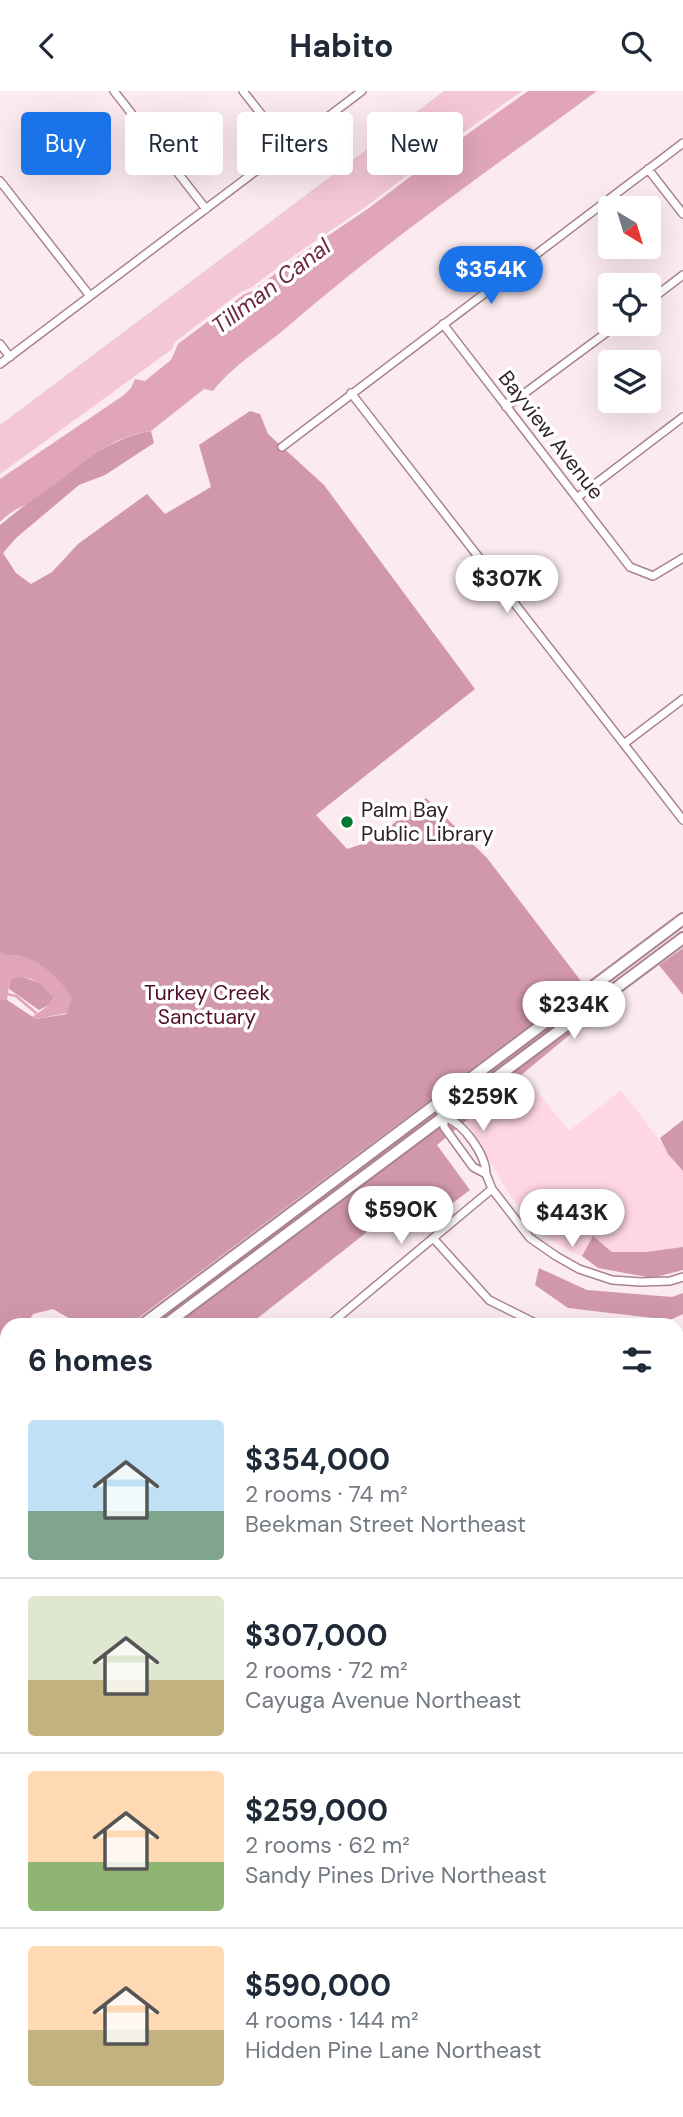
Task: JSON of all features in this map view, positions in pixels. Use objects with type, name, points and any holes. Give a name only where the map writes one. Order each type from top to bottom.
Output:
[{"type":"street","points":[[114,91],[206,209]]},
{"type":"street","points":[[243,91],[259,112]]},
{"type":"street","points":[[334,112],[362,91]]},
{"type":"street","points":[[282,447],[683,143]]},
{"type":"street","points":[[648,169],[683,214]]},
{"type":"street","points":[[0,364],[251,175]]},
{"type":"street","points":[[0,181],[90,296]]},
{"type":"street","points":[[661,291],[683,275]]},
{"type":"street","name":"Bayview Avenue","points":[[443,324],[630,568],[653,576],[683,558]]},
{"type":"street","points":[[506,407],[602,336]]},
{"type":"street","points":[[0,344],[10,357]]},
{"type":"street","points":[[351,394],[682,817]]},
{"type":"street","points":[[578,497],[683,417]]},
{"type":"street","points":[[625,743],[683,699]]},
{"type":"street","points":[[151,1318],[683,919]]},
{"type":"street","points":[[174,1318],[683,938]]},
{"type":"street","points":[[644,949],[653,961]]},
{"type":"street","points":[[435,1105],[444,1117],[446,1130],[473,1167],[486,1174]]},
{"type":"street","points":[[444,1117],[454,1119],[479,1150],[485,1160],[486,1174],[492,1189],[530,1238],[579,1269],[612,1280],[670,1281],[683,1277]]},
{"type":"street","points":[[337,1318],[492,1189]]},
{"type":"street","points":[[433,1238],[489,1300],[525,1318]]},
{"type":"shaded area","points":[[444,91],[522,91],[463,133],[463,112],[416,112]]},
{"type":"shaded area","points":[[367,149],[367,175],[407,175],[252,287],[241,292],[176,341],[171,350],[0,474],[0,425],[332,175],[353,175],[353,159]]},
{"type":"shaded area","points":[[524,1075],[569,1131],[621,1090],[683,1171],[683,1247],[646,1252],[612,1252],[593,1236],[582,1256],[539,1232],[508,1192],[466,1121]]},
{"type":"green space","name":"Turkey Creek Sanctuary","points":[[250,411],[260,414],[268,434],[324,485],[475,689],[316,815],[347,849],[371,841],[426,798],[487,858],[584,985],[138,1318],[69,1318],[53,1309],[33,1314],[31,1318],[0,1318],[0,1000],[7,1000],[36,1019],[67,1014],[22,956],[4,955],[0,952],[0,525],[92,455],[112,444],[151,431],[154,443],[105,475],[79,485],[16,538],[3,553],[16,573],[31,584],[52,572],[78,544],[147,494],[165,514],[211,487],[199,445]]},
{"type":"green space","points":[[683,948],[683,995],[659,965]]},
{"type":"green space","points":[[20,976],[40,983],[54,997],[49,1005],[39,1010],[9,989],[10,979]]},
{"type":"green space","points":[[580,1003],[584,1008],[167,1318],[159,1318]]},
{"type":"green space","points":[[590,1015],[591,1017],[437,1145],[470,1190],[438,1214],[419,1191],[258,1318],[182,1318]]},
{"type":"green space","points":[[683,1120],[683,1171],[668,1154],[660,1138]]},
{"type":"green space","points":[[593,1236],[612,1252],[646,1252],[683,1247],[683,1270],[652,1278],[598,1268],[582,1256]]},
{"type":"green space","points":[[539,1268],[587,1290],[672,1297],[683,1293],[683,1314],[674,1318],[653,1318],[568,1308],[535,1285]]},
{"type":"water","name":"Tillman Canal","points":[[528,91],[597,91],[361,266],[238,365],[213,391],[204,389],[151,431],[133,435],[102,449],[0,522],[0,479],[124,395],[135,379],[145,381],[171,360],[178,344],[412,175],[463,175],[463,137]]},
{"type":"water","points":[[0,952],[30,959],[51,973],[72,998],[67,1013],[36,1019],[32,1017],[49,1005],[54,997],[40,984],[23,977],[10,979],[7,1000],[0,1000]]},
{"type":"waterway","points":[[7,994],[16,996],[36,1013]]},
{"type":"place","name":"Palm Bay Public Library","points":[[347,822]]}]
